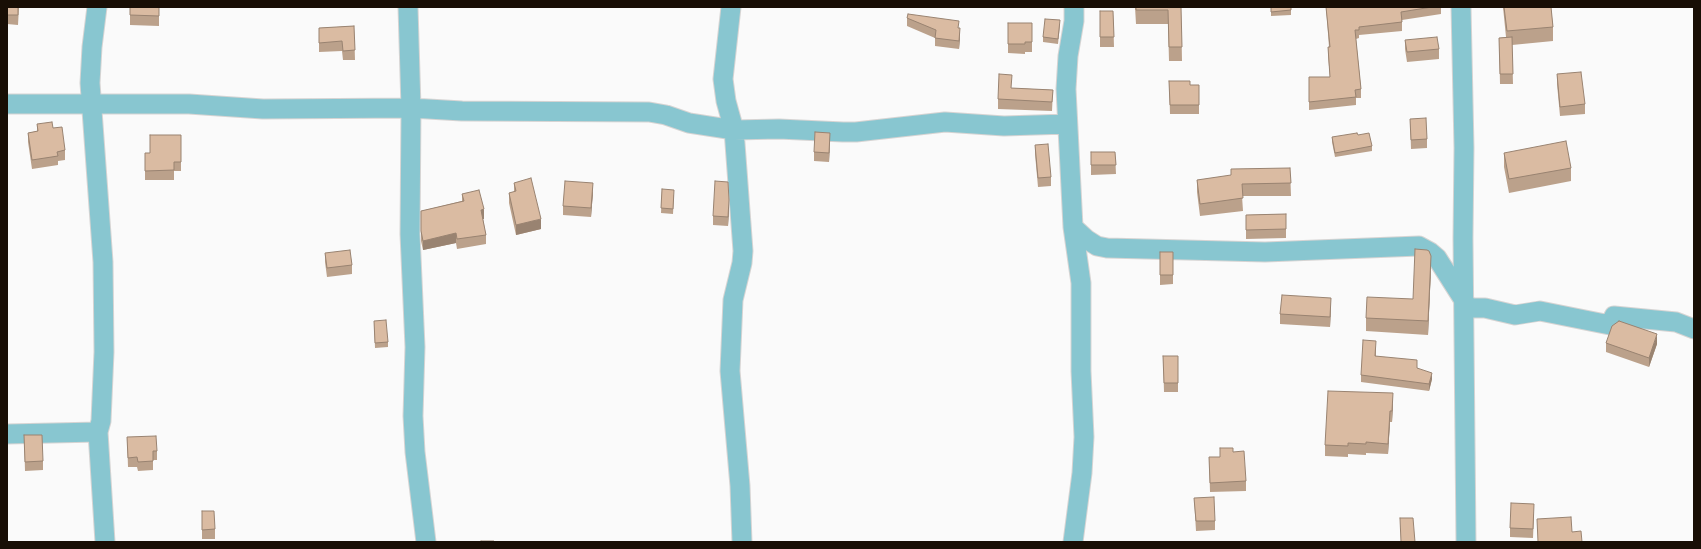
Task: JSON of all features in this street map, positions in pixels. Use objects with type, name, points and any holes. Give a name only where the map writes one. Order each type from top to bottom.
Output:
[{"type":"street","points":[[96,7],[92,54],[91,105],[103,262],[104,352],[101,422],[98,432],[105,542]]},
{"type":"street","points":[[408,7],[412,108],[410,234],[415,347],[413,416],[416,459],[426,542]]},
{"type":"street","points":[[730,7],[723,79],[726,101],[734,130],[743,251],[742,263],[733,300],[730,371],[740,486],[742,542]]},
{"type":"street","points":[[1073,542],[1082,473],[1084,437],[1081,371],[1081,283],[1073,227],[1066,89],[1068,56],[1074,21],[1074,7]]},
{"type":"street","points":[[1461,7],[1464,148],[1463,238],[1465,305],[1466,542]]},
{"type":"street","points":[[7,104],[189,104],[263,109],[412,108],[462,111],[649,112],[666,115],[689,123],[734,130],[779,129],[856,132],[945,122],[1004,126],[1067,124]]},
{"type":"street","points":[[1073,227],[1086,240],[1097,246],[1107,248],[1265,252],[1418,246],[1430,252],[1437,258],[1465,305]]},
{"type":"street","points":[[1465,305],[1515,315],[1540,311],[1610,324],[1614,316],[1676,322],[1694,329]]},
{"type":"street","points":[[7,434],[98,432]]},
{"type":"building","points":[[7,7],[18,7],[18,15],[7,15]]},
{"type":"building","points":[[130,7],[159,7],[159,16],[130,15]]},
{"type":"building","points":[[1136,7],[1181,7],[1182,47],[1169,47],[1168,10],[1136,10]]},
{"type":"building","points":[[1271,7],[1291,7],[1291,10],[1271,12]]},
{"type":"building","points":[[1326,7],[1432,7],[1401,12],[1402,22],[1359,27],[1359,30],[1355,30],[1361,89],[1355,90],[1356,97],[1309,102],[1309,77],[1330,77],[1328,47],[1330,47]]},
{"type":"building","points":[[1504,7],[1551,7],[1553,27],[1507,31]]},
{"type":"building","points":[[1100,11],[1113,11],[1114,37],[1100,37]]},
{"type":"building","points":[[908,14],[959,21],[959,41],[935,38],[936,30],[907,18]]},
{"type":"building","points":[[1045,19],[1060,20],[1058,39],[1043,37]]},
{"type":"building","points":[[1008,23],[1032,23],[1032,42],[1025,42],[1025,44],[1008,44]]},
{"type":"building","points":[[354,26],[355,50],[343,51],[342,41],[319,43],[319,28]]},
{"type":"building","points":[[1437,37],[1439,49],[1407,52],[1405,40]]},
{"type":"building","points":[[1512,37],[1513,74],[1500,74],[1499,38]]},
{"type":"building","points":[[1581,72],[1585,104],[1560,107],[1557,74]]},
{"type":"building","points":[[999,74],[1012,75],[1011,88],[1053,90],[1052,102],[998,99]]},
{"type":"building","points":[[1169,81],[1190,81],[1190,85],[1199,85],[1199,105],[1170,105]]},
{"type":"building","points":[[1426,118],[1427,139],[1411,140],[1410,119]]},
{"type":"building","points":[[52,122],[53,128],[62,127],[65,150],[57,152],[58,156],[32,160],[28,133],[38,131],[37,124]]},
{"type":"building","points":[[815,132],[830,133],[829,153],[814,152]]},
{"type":"building","points":[[1357,133],[1358,135],[1369,133],[1372,146],[1335,153],[1332,137]]},
{"type":"building","points":[[150,135],[181,135],[181,162],[174,162],[174,170],[145,171],[145,153],[150,153]]},
{"type":"building","points":[[1566,141],[1571,168],[1509,179],[1504,153]]},
{"type":"building","points":[[1048,144],[1051,177],[1038,178],[1035,145]]},
{"type":"building","points":[[1091,152],[1115,152],[1116,165],[1091,165]]},
{"type":"building","points":[[1290,168],[1291,183],[1242,184],[1243,198],[1200,204],[1197,180],[1231,175],[1231,169]]},
{"type":"building","points":[[531,178],[541,219],[516,225],[509,193],[516,191],[514,183]]},
{"type":"building","points":[[565,181],[593,183],[591,208],[563,206]]},
{"type":"building","points":[[715,181],[728,182],[728,217],[713,216]]},
{"type":"building","points":[[662,189],[674,190],[673,209],[661,208]]},
{"type":"building","points":[[479,190],[484,209],[481,210],[486,235],[457,239],[456,233],[423,241],[421,231],[421,211],[464,201],[462,194]]},
{"type":"building","points":[[1286,214],[1286,229],[1246,230],[1246,215]]},
{"type":"building","points":[[1415,249],[1427,250],[1431,256],[1428,321],[1366,318],[1367,297],[1413,299]]},
{"type":"building","points":[[350,250],[352,265],[327,268],[325,253]]},
{"type":"building","points":[[1160,252],[1173,252],[1173,275],[1160,275]]},
{"type":"building","points":[[1282,295],[1331,298],[1330,317],[1280,314]]},
{"type":"building","points":[[386,320],[388,342],[375,343],[374,321]]},
{"type":"building","points":[[1619,321],[1657,334],[1649,358],[1606,343],[1612,326]]},
{"type":"building","points":[[1363,340],[1376,341],[1375,356],[1417,360],[1417,368],[1432,373],[1429,384],[1361,375]]},
{"type":"building","points":[[1163,356],[1178,356],[1178,383],[1164,383]]},
{"type":"building","points":[[1328,391],[1393,393],[1392,411],[1390,411],[1388,444],[1366,442],[1366,444],[1348,443],[1348,446],[1325,445]]},
{"type":"building","points":[[24,435],[42,435],[43,461],[25,462]]},
{"type":"building","points":[[156,436],[157,451],[153,451],[153,461],[138,462],[137,457],[128,458],[127,437]]},
{"type":"building","points":[[1220,448],[1233,448],[1233,452],[1244,451],[1246,481],[1210,483],[1209,457],[1220,457]]},
{"type":"building","points":[[1214,497],[1215,521],[1196,521],[1194,498]]},
{"type":"building","points":[[1511,503],[1534,504],[1533,529],[1510,528]]},
{"type":"building","points":[[202,511],[214,511],[215,529],[202,530]]},
{"type":"building","points":[[1571,517],[1572,532],[1581,531],[1582,542],[1538,542],[1537,519]]},
{"type":"building","points":[[1400,518],[1413,518],[1415,542],[1401,542]]},
{"type":"building","points":[[494,541],[494,542],[481,542]]}]
